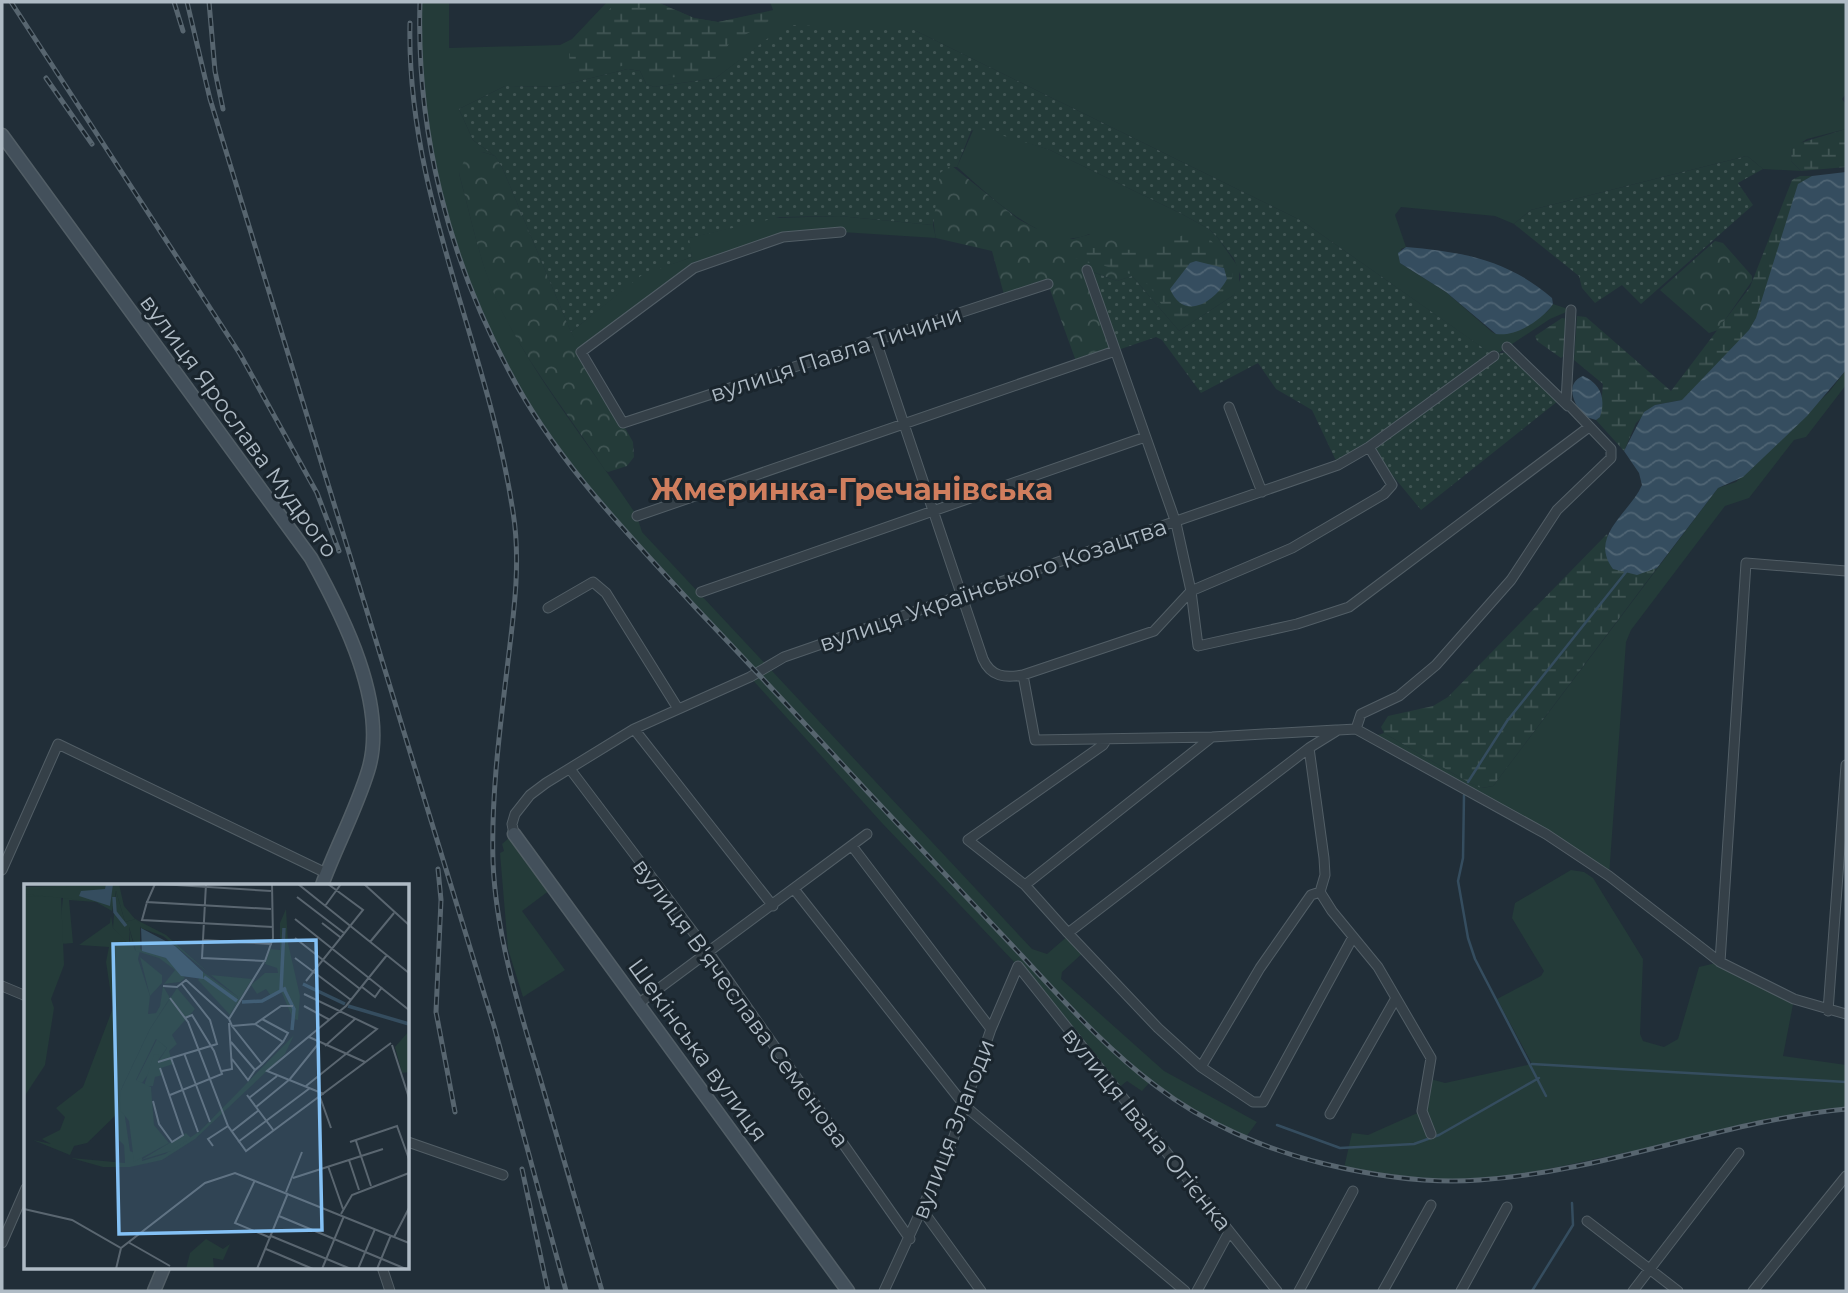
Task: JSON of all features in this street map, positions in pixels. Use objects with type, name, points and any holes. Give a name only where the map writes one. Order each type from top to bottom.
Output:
[{"type":"street","name":"вулиця Ярослава Мудрого","points":[[2,135],[311,558],[332,596],[362,670],[373,748],[368,771],[324,879]]},
{"type":"street","name":"вулиця Павла Тичини","points":[[841,232],[783,237],[695,268],[581,352],[623,423],[1048,284]]},
{"type":"street","points":[[1087,270],[1176,523],[1191,592],[1198,646],[1297,624],[1349,607],[1589,427]]},
{"type":"street","points":[[1569,408],[1566,396],[1571,310]]},
{"type":"street","points":[[876,341],[987,668],[1003,676],[1023,675],[1154,631],[1191,592],[1292,548],[1384,494],[1392,485],[1369,447]]},
{"type":"street","points":[[1356,729],[1361,714],[1399,696],[1436,665],[1511,580],[1557,510],[1611,458],[1611,449],[1507,347]]},
{"type":"street","points":[[637,516],[1115,351]]},
{"type":"street","name":"вулиця Українського Козацтва","points":[[514,834],[512,824],[515,814],[530,795],[634,729],[677,708],[750,677],[784,657],[1176,523],[1338,464],[1369,447],[1493,356]]},
{"type":"street","points":[[1229,407],[1262,492]]},
{"type":"street","points":[[701,592],[1145,437]]},
{"type":"street","points":[[1720,962],[1746,563],[1846,571]]},
{"type":"street","points":[[548,608],[593,582],[606,593],[677,708]]},
{"type":"street","points":[[1023,675],[1035,740],[1212,737],[1356,729],[1546,834],[1609,876],[1720,962],[1794,999],[1828,1011],[1846,1014]]},
{"type":"street","points":[[634,729],[772,906]]},
{"type":"street","points":[[1068,933],[1309,748],[1338,730]]},
{"type":"street","points":[[1026,885],[1212,737]]},
{"type":"street","points":[[1107,738],[1103,745],[968,839],[1026,885],[1158,1027],[1201,1067],[1252,1102],[1263,1102],[1353,937]]},
{"type":"street","points":[[2,870],[58,744],[324,879]]},
{"type":"street","points":[[1309,748],[1324,858],[1325,875],[1320,892]]},
{"type":"street","points":[[1828,1011],[1846,765]]},
{"type":"street","name":"вулиця В'ячеслава Семенова","points":[[570,769],[709,953],[910,1239]]},
{"type":"street","name":"Шекінська вулиця","points":[[514,834],[848,1291]]},
{"type":"street","points":[[638,1004],[867,834]]},
{"type":"street","points":[[852,846],[991,1029]]},
{"type":"street","points":[[794,890],[965,1106],[1185,1291]]},
{"type":"street","points":[[1320,892],[1378,967],[1431,1058],[1422,1111],[1431,1135]]},
{"type":"street","points":[[1201,1067],[1260,968],[1311,895],[1320,892]]},
{"type":"street","name":"вулиця Злагоди","points":[[884,1291],[923,1211],[965,1106],[991,1029],[1018,966]]},
{"type":"street","name":"вулиця Івана Огієнка","points":[[1018,966],[1277,1291]]},
{"type":"street","points":[[2,986],[24,995]]},
{"type":"street","points":[[1330,1114],[1396,998]]},
{"type":"street","points":[[410,1143],[503,1175]]},
{"type":"street","points":[[1633,1291],[1739,1153]]},
{"type":"street","points":[[1753,1291],[1846,1176]]},
{"type":"street","points":[[1299,1291],[1353,1191]]},
{"type":"street","points":[[2,1243],[24,1193]]},
{"type":"street","points":[[1383,1291],[1431,1205]]},
{"type":"street","points":[[1461,1291],[1507,1207]]},
{"type":"street","points":[[923,1211],[981,1291]]},
{"type":"street","points":[[1587,1221],[1678,1291]]},
{"type":"street","points":[[1197,1291],[1229,1232]]},
{"type":"street","points":[[154,1291],[164,1268]]},
{"type":"street","points":[[382,1268],[390,1291]]},
{"type":"green space","points":[[420,2],[449,2],[449,48],[560,45],[572,39],[607,2],[657,2],[694,18],[718,22],[773,10],[770,2],[1846,2],[1846,94],[1842,99],[1846,104],[1846,129],[1807,139],[1792,149],[1791,161],[1801,171],[1763,169],[1747,156],[1531,210],[1514,224],[1495,216],[1401,207],[1395,215],[1406,247],[1401,249],[1400,263],[1446,292],[1492,332],[1496,334],[1547,312],[1553,304],[1571,310],[1550,319],[1494,356],[1302,221],[914,30],[780,30],[716,78],[654,87],[646,84],[640,71],[628,69],[555,87],[505,86],[459,109],[473,140],[495,156],[482,152],[459,173],[476,241],[493,290],[530,360],[637,516],[642,532],[1032,949],[1047,954],[1069,935],[1085,951],[1062,972],[1061,979],[1164,1071],[1257,1122],[1246,1137],[1193,1111],[1150,1082],[1142,1091],[1127,1081],[1116,1090],[1018,966],[882,823],[750,677],[758,673],[632,540],[562,455],[528,405],[498,352],[473,297],[453,240],[438,182],[427,122],[421,62]]},
{"type":"green space","points":[[616,2],[657,2],[694,18],[718,22],[766,13],[769,21],[729,44],[707,76],[653,78],[640,64],[635,63],[590,73],[575,73],[570,67],[569,54]]},
{"type":"green space","points":[[791,25],[914,30],[1302,221],[1493,355],[1507,352],[1558,401],[1421,510],[1370,448],[1338,465],[1312,410],[1276,389],[1258,363],[1201,393],[1162,340],[1156,337],[1115,351],[1087,270],[1117,281],[1132,276],[1179,331],[1234,295],[1241,277],[1234,259],[1209,229],[1182,214],[1050,150],[978,128],[971,131],[957,167],[948,167],[940,173],[933,225],[839,216],[780,217],[689,238],[692,257],[642,275],[571,332],[502,167],[495,156],[473,140],[459,109],[505,86],[555,87],[628,69],[640,71],[646,84],[654,87],[716,78],[780,29]]},
{"type":"green space","points":[[974,128],[983,128],[1050,150],[1209,229],[1239,268],[1239,285],[1234,295],[1179,331],[1132,276],[1089,234],[1072,238],[1055,236],[1036,229],[1000,205],[957,167]]},
{"type":"green space","points":[[1846,129],[1846,167],[1801,171],[1791,161],[1792,149],[1797,144]]},
{"type":"green space","points":[[482,152],[495,156],[502,167],[571,332],[633,442],[634,457],[627,466],[608,472],[605,470],[536,370],[500,307],[481,258],[459,173],[466,156]]},
{"type":"green space","points":[[1747,156],[1763,169],[1738,183],[1753,205],[1641,304],[1622,285],[1595,303],[1582,288],[1579,276],[1514,224],[1531,210]]},
{"type":"green space","points":[[952,166],[1018,219],[1035,228],[1073,239],[1095,233],[1131,241],[1145,251],[1132,276],[1117,281],[1088,270],[1115,351],[1077,364],[1048,284],[1005,298],[992,251],[936,238],[933,212],[936,183],[943,168]]},
{"type":"green space","points":[[1800,176],[1812,176],[1806,184],[1760,321],[1692,398],[1655,405],[1636,423],[1624,451],[1596,420],[1600,417],[1603,384],[1574,360],[1577,316],[1586,317],[1671,391],[1750,287],[1792,180]]},
{"type":"green space","points":[[839,216],[933,225],[936,238],[841,232],[799,234],[694,268],[581,352],[571,332],[642,274],[692,257],[688,238],[773,218]]},
{"type":"green space","points":[[1191,233],[1211,241],[1233,274],[1226,288],[1211,304],[1184,319],[1172,317],[1149,286],[1139,278],[1072,257],[1068,250],[1072,247],[1134,250]]},
{"type":"green space","points":[[1715,241],[1723,243],[1752,276],[1752,281],[1718,330],[1709,333],[1660,290]]},
{"type":"green space","points":[[1562,318],[1567,319],[1565,355],[1561,358],[1537,341],[1535,336]]},
{"type":"green space","points":[[1846,370],[1846,385],[1806,437],[1794,440],[1749,498],[1725,506],[1631,630],[1626,642],[1609,876],[1580,856],[1371,737],[1384,733],[1468,782],[1482,788],[1493,786],[1718,488],[1736,482],[1829,392]]},
{"type":"green space","points":[[1607,534],[1613,557],[1644,569],[1657,568],[1493,786],[1481,788],[1468,782],[1384,733],[1381,727],[1388,716],[1433,706],[1448,697]]},
{"type":"green space","points":[[511,836],[550,890],[522,911],[565,970],[523,997],[508,949],[500,853],[504,851],[502,844]]},
{"type":"green space","points":[[1571,870],[1584,872],[1593,878],[1643,959],[1640,1034],[1643,1041],[1664,1047],[1678,1039],[1699,967],[1720,962],[1794,999],[1783,1056],[1846,1065],[1846,1109],[1797,1116],[1511,1177],[1432,1181],[1344,1168],[1352,1133],[1368,1135],[1422,1111],[1427,1078],[1445,1083],[1532,1064],[1497,999],[1541,976],[1544,971],[1512,918],[1515,903]]},
{"type":"water","points":[[1846,172],[1846,370],[1807,416],[1743,477],[1718,488],[1657,568],[1637,575],[1613,569],[1605,546],[1614,525],[1642,485],[1639,473],[1624,451],[1644,412],[1655,405],[1682,400],[1749,330],[1756,318],[1798,184],[1812,176]]},
{"type":"water","points":[[1406,247],[1465,255],[1501,266],[1535,285],[1552,298],[1553,304],[1528,326],[1512,333],[1496,334],[1446,292],[1400,263],[1398,253]]},
{"type":"water","points":[[1196,261],[1224,268],[1227,279],[1207,301],[1199,305],[1183,305],[1170,289],[1190,263]]},
{"type":"water","points":[[1583,376],[1598,387],[1602,398],[1602,410],[1596,420],[1583,416],[1572,394],[1577,379]]},
{"type":"waterway","points":[[1468,782],[1507,721],[1626,572]]},
{"type":"waterway","points":[[1464,795],[1463,858],[1458,881],[1468,938],[1475,959],[1546,1096]]},
{"type":"waterway","points":[[1532,1064],[1846,1082]]},
{"type":"waterway","points":[[1277,1125],[1340,1148],[1414,1144],[1439,1135],[1539,1078]]},
{"type":"waterway","points":[[1532,1291],[1573,1225],[1572,1203]]},
{"type":"railway","points":[[11,2],[240,354],[317,493],[339,551]]},
{"type":"railway","points":[[174,2],[183,31]]},
{"type":"railway","points":[[187,2],[210,99],[494,1026],[566,1291]]},
{"type":"railway","points":[[209,2],[215,71],[223,109]]},
{"type":"railway","points":[[420,2],[420,50],[430,145],[453,238],[487,328],[509,371],[548,435],[594,495],[695,607],[1086,1024],[1156,1086],[1194,1112],[1236,1134],[1280,1151],[1363,1172],[1440,1181],[1479,1180],[1572,1167],[1754,1124],[1846,1109]]},
{"type":"railway","points":[[410,23],[412,87],[421,148],[434,209],[486,389],[501,450],[515,530],[517,568],[493,812],[493,862],[499,917],[517,998],[602,1291]]},
{"type":"railway","points":[[46,78],[92,144]]},
{"type":"railway","points":[[438,869],[441,900],[436,1012],[455,1112]]},
{"type":"railway","points":[[522,1169],[548,1291]]},
{"type":"district","name":"Жмеринка-Гречанівська","points":[[852,490]]}]
